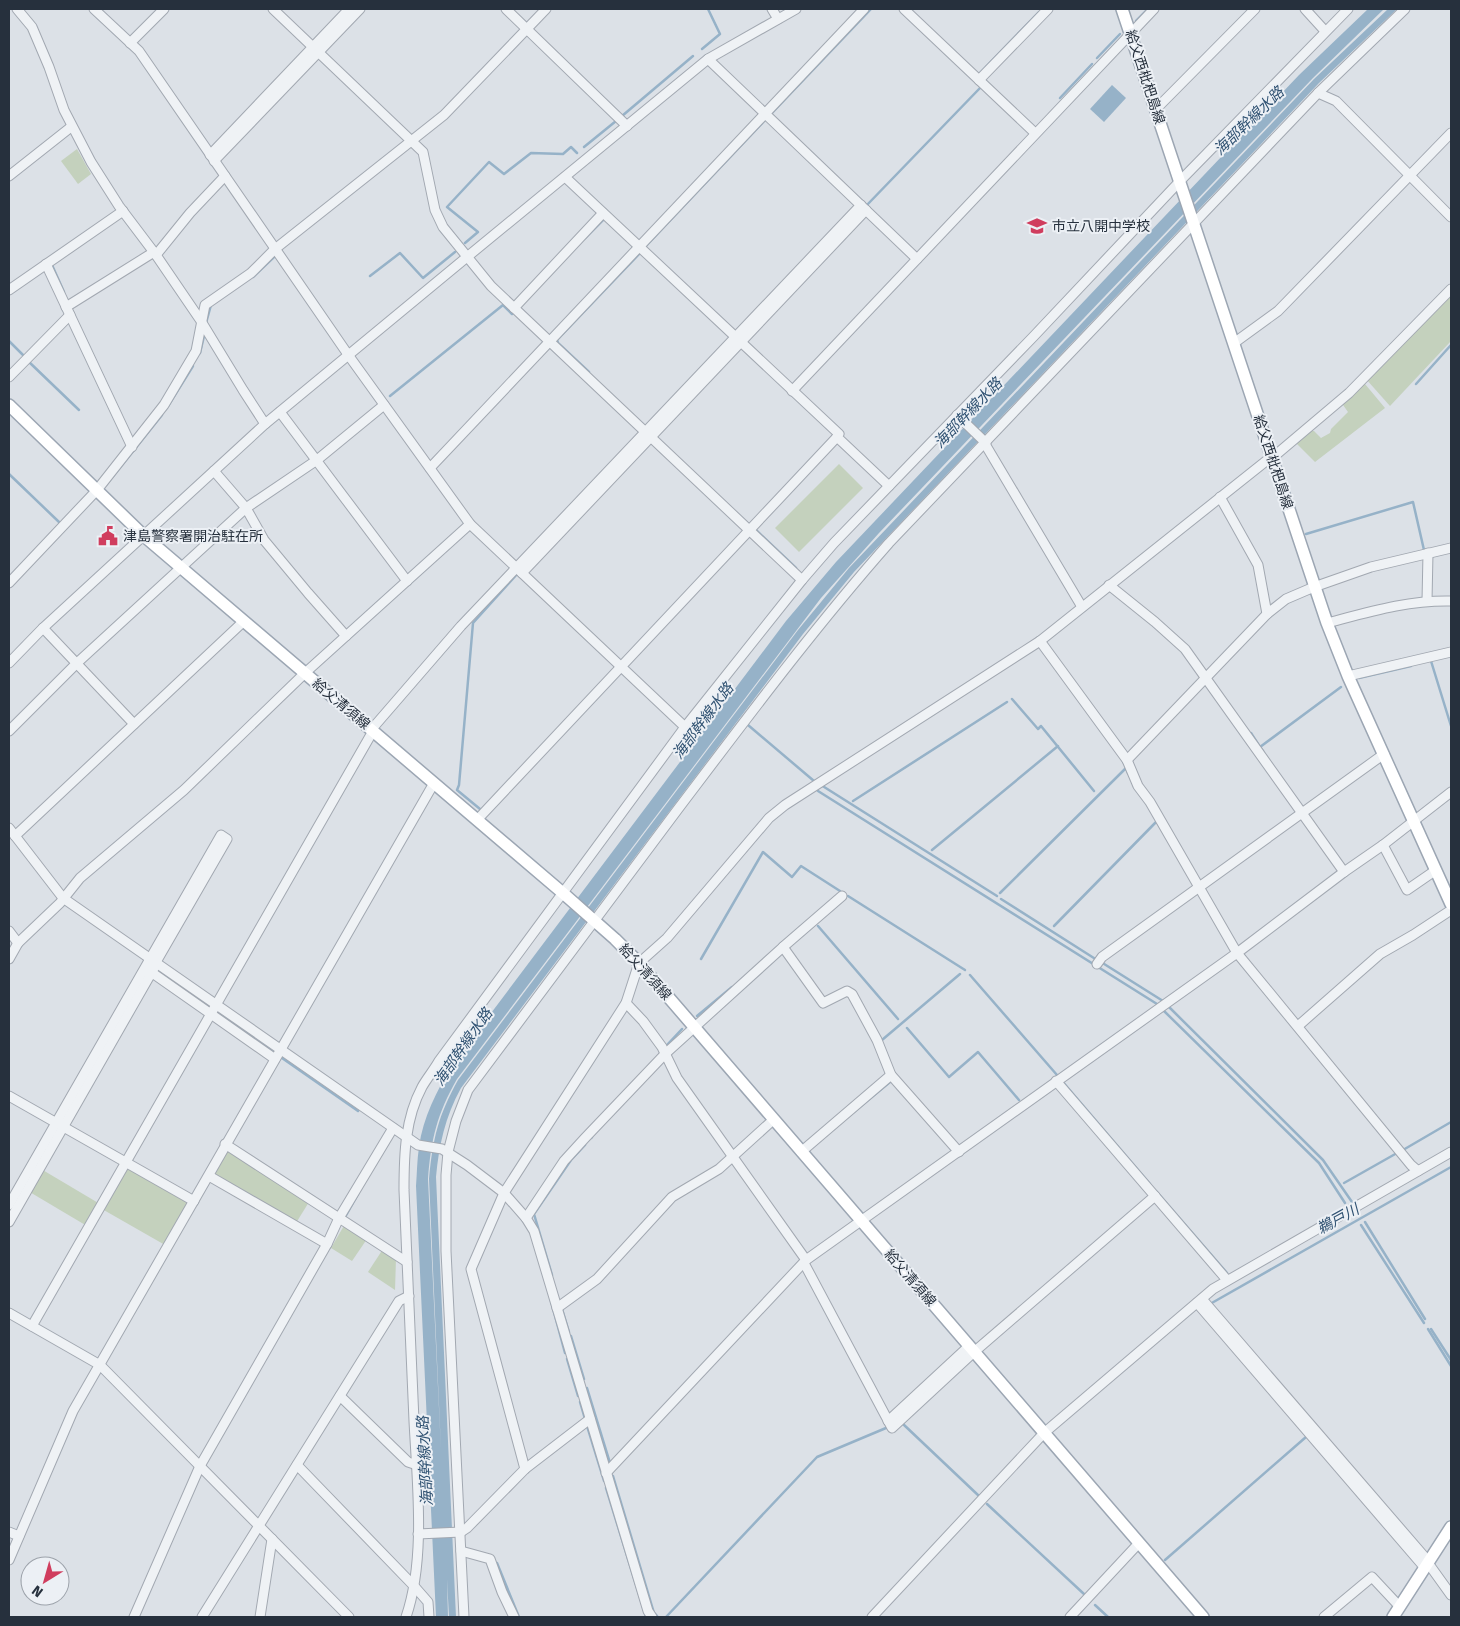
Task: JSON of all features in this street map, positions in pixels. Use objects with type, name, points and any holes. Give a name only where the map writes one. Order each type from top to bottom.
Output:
[{"type":"main road","name":"給父西枇杷島線","points":[[1122,9],[1314,586],[1348,676],[1451,904]]},
{"type":"main road","name":"給父清須線","points":[[9,405],[144,536],[568,898],[639,963],[1203,1617]]},
{"type":"main road","points":[[1393,1617],[1451,1528]]},
{"type":"street","points":[[17,9],[32,28],[49,66],[64,110],[91,162],[123,211],[155,253],[201,320],[266,424]]},
{"type":"street","points":[[94,9],[139,51],[349,356],[470,524],[685,727]]},
{"type":"street","points":[[130,43],[164,9]]},
{"type":"street","points":[[273,9],[423,152],[432,200],[443,226],[491,286],[802,580]]},
{"type":"street","points":[[316,49],[349,9]]},
{"type":"street","points":[[212,158],[316,49],[360,9]]},
{"type":"street","points":[[506,9],[627,126]]},
{"type":"street","points":[[9,583],[97,490],[164,405],[196,350],[205,305],[251,273],[275,249],[444,115],[546,9]]},
{"type":"street","points":[[772,9],[778,19]]},
{"type":"street","points":[[9,663],[43,628],[280,412],[708,59],[796,9]]},
{"type":"street","points":[[430,468],[864,9]]},
{"type":"street","points":[[904,9],[1035,133]]},
{"type":"street","points":[[979,80],[1048,9]]},
{"type":"street","points":[[792,391],[1130,32],[1154,9]]},
{"type":"street","points":[[1155,110],[1255,9]]},
{"type":"street","points":[[1305,9],[1325,30]]},
{"type":"street","points":[[406,1617],[414,1586],[418,1534],[404,1190],[406,1137],[411,1116],[422,1087],[439,1061],[568,898],[685,727],[802,580],[834,543],[1180,181],[1325,30],[1348,9]]},
{"type":"street","points":[[464,1617],[462,1552],[458,1532],[446,1251],[445,1150],[468,1090],[593,920],[812,634],[890,543],[1193,221],[1318,93],[1406,9]]},
{"type":"street","points":[[708,59],[917,259]]},
{"type":"street","points":[[1328,84],[1336,101],[1451,217]]},
{"type":"street","points":[[1318,93],[1336,101]]},
{"type":"street","points":[[9,176],[72,127]]},
{"type":"street","points":[[1234,343],[1278,311],[1451,133]]},
{"type":"street","points":[[9,376],[68,311],[155,253],[225,176]]},
{"type":"street","points":[[477,820],[839,434],[565,177]]},
{"type":"street","points":[[32,1326],[372,731],[461,626],[520,571],[864,208]]},
{"type":"street","points":[[9,290],[123,211]]},
{"type":"street","points":[[514,308],[603,213]]},
{"type":"street","points":[[46,264],[132,447]]},
{"type":"street","points":[[525,1469],[471,1270],[504,1193],[626,1003],[639,963],[667,938],[769,818],[785,805],[1040,641],[1278,453],[1349,393],[1451,289]]},
{"type":"street","points":[[9,731],[77,663],[246,508],[317,460],[384,405]]},
{"type":"street","points":[[280,412],[407,581]]},
{"type":"street","points":[[957,415],[985,442],[1082,607]]},
{"type":"street","points":[[837,437],[889,486]]},
{"type":"street","points":[[214,471],[246,508],[264,540],[346,636]]},
{"type":"street","points":[[1220,497],[1258,565],[1267,614]]},
{"type":"street","points":[[9,959],[18,943],[60,903],[80,878],[184,790],[305,673],[470,524]]},
{"type":"street","points":[[1128,760],[1267,614],[1286,599],[1314,586],[1371,567],[1451,548]]},
{"type":"street","points":[[1427,600],[1428,553]]},
{"type":"street","points":[[1109,585],[1155,622],[1185,650],[1344,872]]},
{"type":"street","points":[[1328,624],[1380,608],[1427,600],[1451,601]]},
{"type":"street","points":[[244,621],[134,724],[12,832],[63,898],[278,1055],[418,1145],[445,1150],[504,1193],[526,1218],[534,1231],[648,1612],[652,1617]]},
{"type":"street","points":[[43,628],[134,724]]},
{"type":"street","points":[[1040,641],[1128,760],[1138,786],[1150,802],[1237,953],[1418,1171]]},
{"type":"street","points":[[1348,676],[1451,652]]},
{"type":"street","points":[[1097,964],[1102,958],[1199,887],[1384,754]]},
{"type":"street","points":[[9,1560],[73,1411],[434,783]]},
{"type":"street","points":[[606,1473],[805,1262],[1237,953],[1414,822],[1451,792]]},
{"type":"street","points":[[9,1204],[59,1125],[154,965],[227,839],[221,836],[154,965],[59,1125],[9,1222]]},
{"type":"street","points":[[1383,845],[1407,890],[1436,870]]},
{"type":"street","points":[[526,1218],[564,1161],[665,1054],[782,947],[842,896]]},
{"type":"street","points":[[1298,1026],[1380,954],[1413,936],[1451,910]]},
{"type":"street","points":[[9,931],[18,943]]},
{"type":"street","points":[[782,947],[823,1003],[847,990],[852,994],[877,1040],[891,1075],[959,1152]]},
{"type":"street","points":[[626,1003],[644,1021],[662,1047],[677,1078],[805,1262],[892,1428],[972,1349],[1155,1196]]},
{"type":"street","points":[[801,1152],[891,1075]]},
{"type":"street","points":[[1056,1081],[1227,1280]]},
{"type":"street","points":[[9,1096],[194,1201]]},
{"type":"street","points":[[557,1308],[597,1279],[672,1197],[719,1169],[773,1120]]},
{"type":"street","points":[[134,1617],[200,1466],[327,1244],[339,1218],[394,1128]]},
{"type":"street","points":[[225,1144],[407,1262]]},
{"type":"street","points":[[872,1617],[1044,1433],[1199,1301],[1227,1280],[1451,1152]]},
{"type":"street","points":[[208,1176],[327,1244]]},
{"type":"street","points":[[202,1617],[399,1301],[409,1296]]},
{"type":"street","points":[[1199,1301],[1427,1564],[1451,1595]]},
{"type":"street","points":[[9,1313],[100,1365],[349,1617]]},
{"type":"street","points":[[340,1396],[408,1462],[416,1465]]},
{"type":"street","points":[[418,1534],[458,1532],[467,1528],[525,1469],[590,1419]]},
{"type":"street","points":[[296,1465],[414,1586],[428,1602],[429,1617]]},
{"type":"street","points":[[9,1532],[19,1536]]},
{"type":"street","points":[[260,1617],[272,1539]]},
{"type":"street","points":[[1070,1617],[1139,1543]]},
{"type":"street","points":[[462,1552],[490,1559],[502,1592],[514,1617]]},
{"type":"street","points":[[1324,1617],[1372,1576],[1400,1607]]},
{"type":"green space","points":[[77,149],[91,174],[78,184],[61,161]]},
{"type":"green space","points":[[1451,292],[1451,341],[1390,406],[1366,379]]},
{"type":"green space","points":[[1361,383],[1365,384],[1385,408],[1315,462],[1296,443],[1297,440],[1312,431],[1321,438],[1330,433],[1331,429],[1348,412],[1341,402]]},
{"type":"green space","points":[[839,464],[863,488],[799,552],[775,528]]},
{"type":"green space","points":[[226,1150],[309,1202],[296,1223],[212,1174]]},
{"type":"green space","points":[[129,1167],[188,1201],[189,1204],[165,1245],[102,1209],[125,1169]]},
{"type":"green space","points":[[41,1169],[100,1204],[87,1226],[28,1191]]},
{"type":"green space","points":[[345,1224],[367,1239],[352,1261],[331,1248]]},
{"type":"green space","points":[[383,1249],[396,1258],[395,1290],[368,1272]]},
{"type":"water","points":[[1368,9],[1384,9],[1313,78],[879,533],[821,598],[457,1079],[444,1104],[436,1127],[428,1179],[441,1450],[429,1179],[437,1128],[458,1080],[798,630],[849,568],[1314,79],[1388,9],[1397,9],[1319,83],[854,572],[803,634],[461,1088],[455,1099],[444,1131],[436,1177],[456,1617],[449,1617],[447,1579],[448,1617],[436,1617],[416,1186],[418,1152],[424,1125],[436,1094],[452,1065],[786,621],[836,562],[1299,75]]},
{"type":"water","points":[[1112,85],[1126,98],[1104,122],[1090,109]]},
{"type":"waterway","points":[[702,49],[720,34],[708,9]]},
{"type":"waterway","points":[[772,113],[871,9]]},
{"type":"waterway","points":[[1136,21],[1148,9]]},
{"type":"waterway","points":[[979,74],[1039,12]]},
{"type":"waterway","points":[[1097,58],[1120,34]]},
{"type":"waterway","points":[[622,116],[693,56]]},
{"type":"waterway","points":[[1060,98],[1092,64]]},
{"type":"waterway","points":[[866,206],[980,88]]},
{"type":"waterway","points":[[645,247],[766,119]]},
{"type":"waterway","points":[[584,147],[616,121]]},
{"type":"waterway","points":[[465,243],[478,232],[447,207],[489,162],[504,174],[531,153],[563,154],[571,147],[577,153]]},
{"type":"waterway","points":[[585,238],[604,219],[606,220]]},
{"type":"waterway","points":[[370,276],[400,253],[423,278],[455,252]]},
{"type":"waterway","points":[[589,372],[557,340],[641,252]]},
{"type":"waterway","points":[[253,277],[274,257]]},
{"type":"waterway","points":[[52,265],[64,292]]},
{"type":"waterway","points":[[206,323],[211,305]]},
{"type":"waterway","points":[[390,396],[503,305],[512,314]]},
{"type":"waterway","points":[[200,353],[204,336]]},
{"type":"waterway","points":[[9,341],[24,356]]},
{"type":"waterway","points":[[1416,384],[1451,345]]},
{"type":"waterway","points":[[28,361],[79,410]]},
{"type":"waterway","points":[[168,406],[193,366]]},
{"type":"waterway","points":[[106,485],[162,415]]},
{"type":"waterway","points":[[9,474],[59,522]]},
{"type":"waterway","points":[[1306,534],[1413,502],[1424,550]]},
{"type":"waterway","points":[[756,530],[796,568]]},
{"type":"waterway","points":[[480,809],[457,790],[459,785],[473,623],[518,573]]},
{"type":"waterway","points":[[1431,661],[1451,726]]},
{"type":"waterway","points":[[1359,678],[1411,666]]},
{"type":"waterway","points":[[1263,751],[1260,747],[1341,687]]},
{"type":"waterway","points":[[1012,699],[1038,729],[1041,726],[1094,791]]},
{"type":"waterway","points":[[853,801],[1007,702]]},
{"type":"waterway","points":[[748,725],[814,781]]},
{"type":"waterway","points":[[1251,733],[1260,747]]},
{"type":"waterway","points":[[932,850],[1058,746]]},
{"type":"waterway","points":[[1000,893],[1126,768],[1128,773]]},
{"type":"waterway","points":[[821,785],[997,896]]},
{"type":"waterway","points":[[818,791],[1157,1004]]},
{"type":"waterway","points":[[1054,926],[1158,820]]},
{"type":"waterway","points":[[701,959],[763,852],[792,877],[801,866],[840,891]]},
{"type":"waterway","points":[[848,896],[965,970]]},
{"type":"waterway","points":[[1001,899],[1097,960]]},
{"type":"waterway","points":[[818,926],[898,1019]]},
{"type":"waterway","points":[[1101,962],[1163,1001]]},
{"type":"waterway","points":[[156,970],[211,1008]]},
{"type":"waterway","points":[[882,1040],[960,974]]},
{"type":"waterway","points":[[970,975],[1057,1075]]},
{"type":"waterway","points":[[697,1016],[732,987]]},
{"type":"waterway","points":[[1168,1006],[1323,1160],[1352,1202]]},
{"type":"waterway","points":[[1164,1011],[1319,1163],[1345,1203]]},
{"type":"waterway","points":[[216,1012],[358,1111]]},
{"type":"waterway","points":[[907,1028],[949,1077],[978,1052],[1019,1100]]},
{"type":"waterway","points":[[666,1046],[682,1029]]},
{"type":"waterway","points":[[1062,1081],[1150,1184]]},
{"type":"waterway","points":[[850,1115],[890,1082]]},
{"type":"waterway","points":[[1403,1150],[1451,1122]]},
{"type":"waterway","points":[[552,1275],[534,1214],[571,1160],[585,1145]]},
{"type":"waterway","points":[[1344,1183],[1397,1153]]},
{"type":"waterway","name":"鵜戸川","points":[[1210,1304],[1451,1167]]},
{"type":"waterway","points":[[1156,1191],[1227,1273]]},
{"type":"waterway","points":[[344,1219],[358,1194]]},
{"type":"waterway","points":[[9,1213],[13,1206]]},
{"type":"waterway","points":[[1365,1222],[1425,1319]]},
{"type":"waterway","points":[[1361,1225],[1424,1323]]},
{"type":"waterway","points":[[551,1301],[565,1353]]},
{"type":"waterway","points":[[562,1309],[569,1332]]},
{"type":"waterway","points":[[1428,1329],[1451,1366]]},
{"type":"waterway","points":[[1431,1329],[1451,1360]]},
{"type":"waterway","points":[[571,1336],[584,1379]]},
{"type":"waterway","points":[[567,1359],[578,1396]]},
{"type":"waterway","points":[[587,1388],[610,1463]]},
{"type":"waterway","points":[[580,1402],[585,1419]]},
{"type":"waterway","points":[[903,1424],[979,1496]]},
{"type":"waterway","points":[[587,1426],[604,1481]]},
{"type":"waterway","points":[[666,1617],[817,1457],[886,1428]]},
{"type":"waterway","points":[[1165,1560],[1306,1437]]},
{"type":"waterway","points":[[613,1476],[654,1613],[657,1616]]},
{"type":"waterway","points":[[606,1488],[646,1617]]},
{"type":"waterway","points":[[987,1504],[1084,1594]]},
{"type":"waterway","points":[[497,1563],[519,1617]]},
{"type":"waterway","points":[[1095,1605],[1108,1617]]},
{"type":"place","name":"市立八開中学校","points":[[1037,226]]},
{"type":"place","name":"津島警察署開治駐在所","points":[[108,536]]},
{"type":"water label","name":"海部幹線水路","points":[[1249,121]]},
{"type":"water label","name":"海部幹線水路","points":[[968,413]]},
{"type":"water label","name":"海部幹線水路","points":[[703,721]]},
{"type":"water label","name":"海部幹線水路","points":[[463,1047]]},
{"type":"water label","name":"海部幹線水路","points":[[425,1461]]}]
